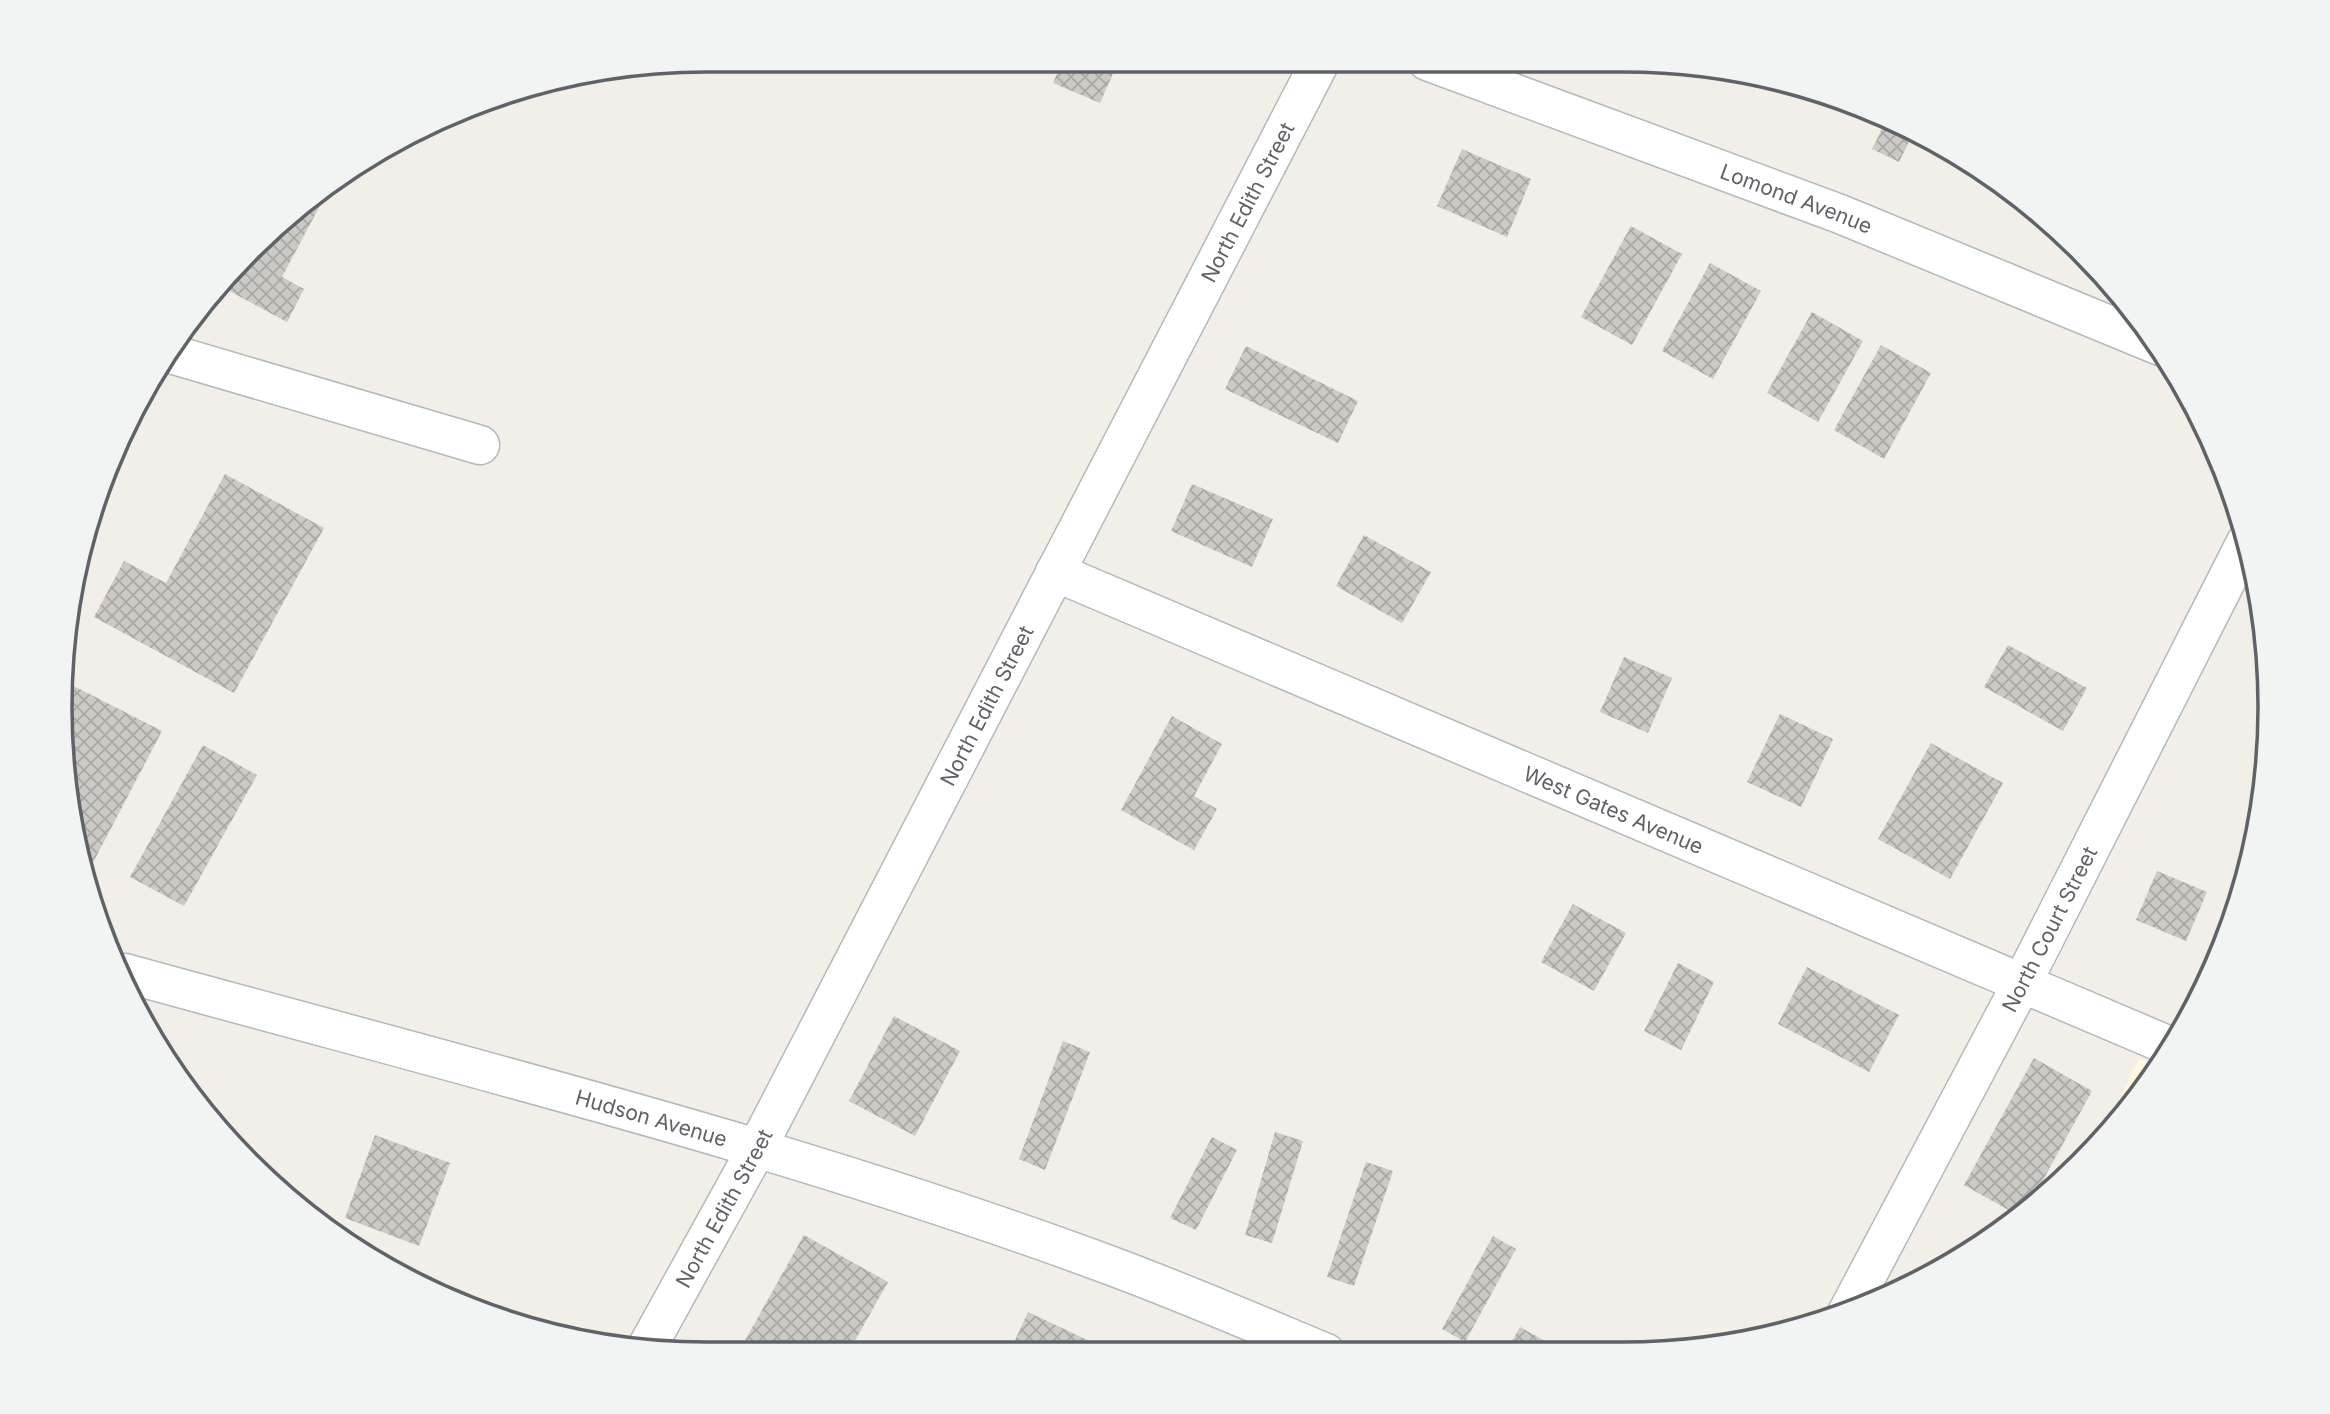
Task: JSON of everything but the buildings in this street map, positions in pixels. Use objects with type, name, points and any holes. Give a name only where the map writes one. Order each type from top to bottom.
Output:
[{"type":"street","name":"North Edith Street","points":[[651,1340],[757,1148],[1315,72]]},
{"type":"street","name":"Lomond Avenue","points":[[1457,72],[1840,214],[2139,337]]},
{"type":"street","points":[[178,356],[481,444]]},
{"type":"street","name":"North Court Street","points":[[1855,1298],[2022,983],[2240,555]]},
{"type":"street","name":"West Gates Avenue","points":[[1055,572],[2162,1043]]},
{"type":"street","name":"Hudson Avenue","points":[[131,975],[757,1148],[1002,1227],[1112,1266],[1299,1342]]},
{"type":"shaded area","points":[[2139,1058],[2149,1062],[2127,1094],[2114,1110]]}]
